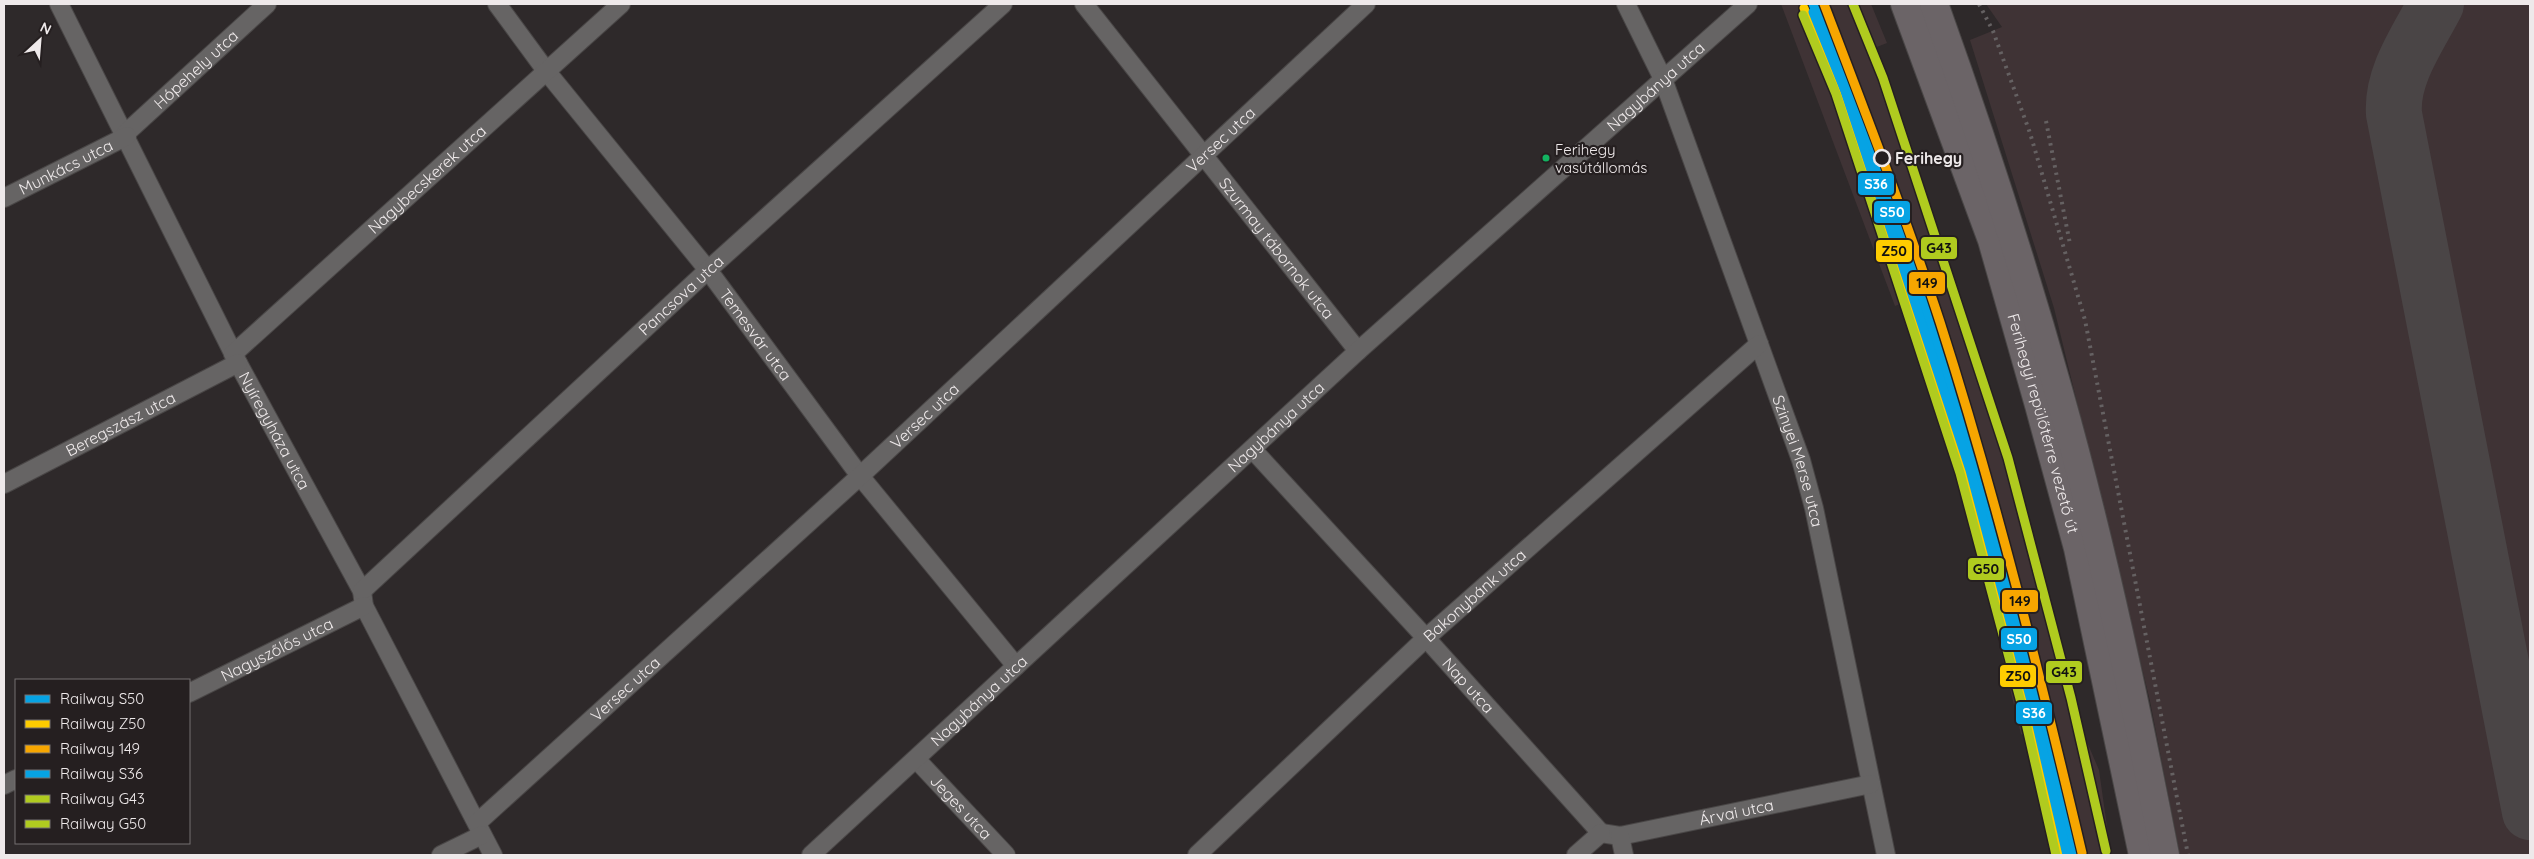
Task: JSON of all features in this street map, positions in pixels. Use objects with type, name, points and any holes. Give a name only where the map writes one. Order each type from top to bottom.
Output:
[{"type":"main road","name":"Ferihegyi repülőtérre vezető út","points":[[1905,4],[1992,240],[2036,396],[2078,548],[2143,855]]},
{"type":"main road","name":"Ferihegyi repülőtérre vezető út","points":[[1934,4],[2009,222],[2060,395],[2138,718],[2165,855]]},
{"type":"street","name":"Nyíregyháza utca","points":[[59,4],[236,358],[493,855]]},
{"type":"street","name":"Hópehely utca","points":[[126,135],[267,4]]},
{"type":"street","name":"Temesvár utca","points":[[497,4],[547,72],[708,270],[860,476],[1016,666]]},
{"type":"street","name":"Nagybecskerek utca","points":[[236,358],[620,4]]},
{"type":"street","name":"Pancsova utca","points":[[362,599],[708,270],[1004,4]]},
{"type":"street","name":"Szurmay tábornok utca","points":[[1084,4],[1358,351]]},
{"type":"street","name":"Versec utca","points":[[441,855],[480,829],[1366,4]]},
{"type":"street","name":"Szinyei Merse utca","points":[[1626,4],[1663,79],[1800,460],[1814,508],[1886,855]]},
{"type":"street","name":"Nagybánya utca","points":[[811,855],[1253,450],[1358,351],[1748,4]]},
{"type":"street","name":"Munkács utca","points":[[4,198],[126,135]]},
{"type":"street","name":"Bakonybánk utca","points":[[1197,855],[1426,638],[1759,344]]},
{"type":"street","name":"Beregszász utca","points":[[4,484],[236,358]]},
{"type":"street","name":"Nap utca","points":[[1253,450],[1426,638],[1600,833]]},
{"type":"street","name":"Nagyszőlős utca","points":[[190,692],[362,599]]},
{"type":"street","name":"Jeges utca","points":[[916,759],[1006,855]]},
{"type":"street","name":"Árvai utca","points":[[1600,833],[1620,836],[1871,784]]},
{"type":"street","points":[[1576,855],[1600,833]]},
{"type":"street","points":[[1620,836],[1624,855]]},
{"type":"shaded area","points":[[1781,4],[1871,4],[1887,43],[1869,50],[1959,302],[2008,458],[2069,700],[2099,770],[2111,855],[2057,855],[2032,741],[2021,734],[1959,478],[1900,304],[1895,306]]},
{"type":"shaded area","points":[[1986,4],[2530,4],[2530,855],[2180,855],[2150,701],[2054,308],[1970,40],[2002,27]]},
{"type":"taxiway","points":[[2436,4],[2401,71],[2394,99],[2394,114],[2530,812]]},
{"type":"railway","points":[[1979,4],[1993,31],[2030,133],[2085,320],[2188,855]]},
{"type":"railway","points":[[2046,121],[2070,244]]},
{"type":"rail line","name":"S50","points":[[1813,4],[1904,246],[1951,393],[1989,524],[2072,855]]},
{"type":"rail line","name":"149","points":[[1824,4],[1884,162],[1940,322],[1980,454],[2016,586],[2082,853]]},
{"type":"rail line","name":"G43","points":[[1853,4],[1883,78],[2008,458],[2071,698],[2106,851]]},
{"type":"rail line","name":"Z50","points":[[1804,8],[1908,289],[1941,395],[1996,591],[2062,855]]},
{"type":"rail line","name":"S36","points":[[1813,12],[1845,91],[1970,470],[2033,708],[2067,855]]},
{"type":"rail line","name":"G50","points":[[1803,15],[1836,94],[1960,473],[2023,710],[2056,855]]},
{"type":"place","name":"Ferihegy vasútállomás","points":[[1546,158]]},
{"type":"place","name":"Ferihegy","points":[[1882,158]]}]
